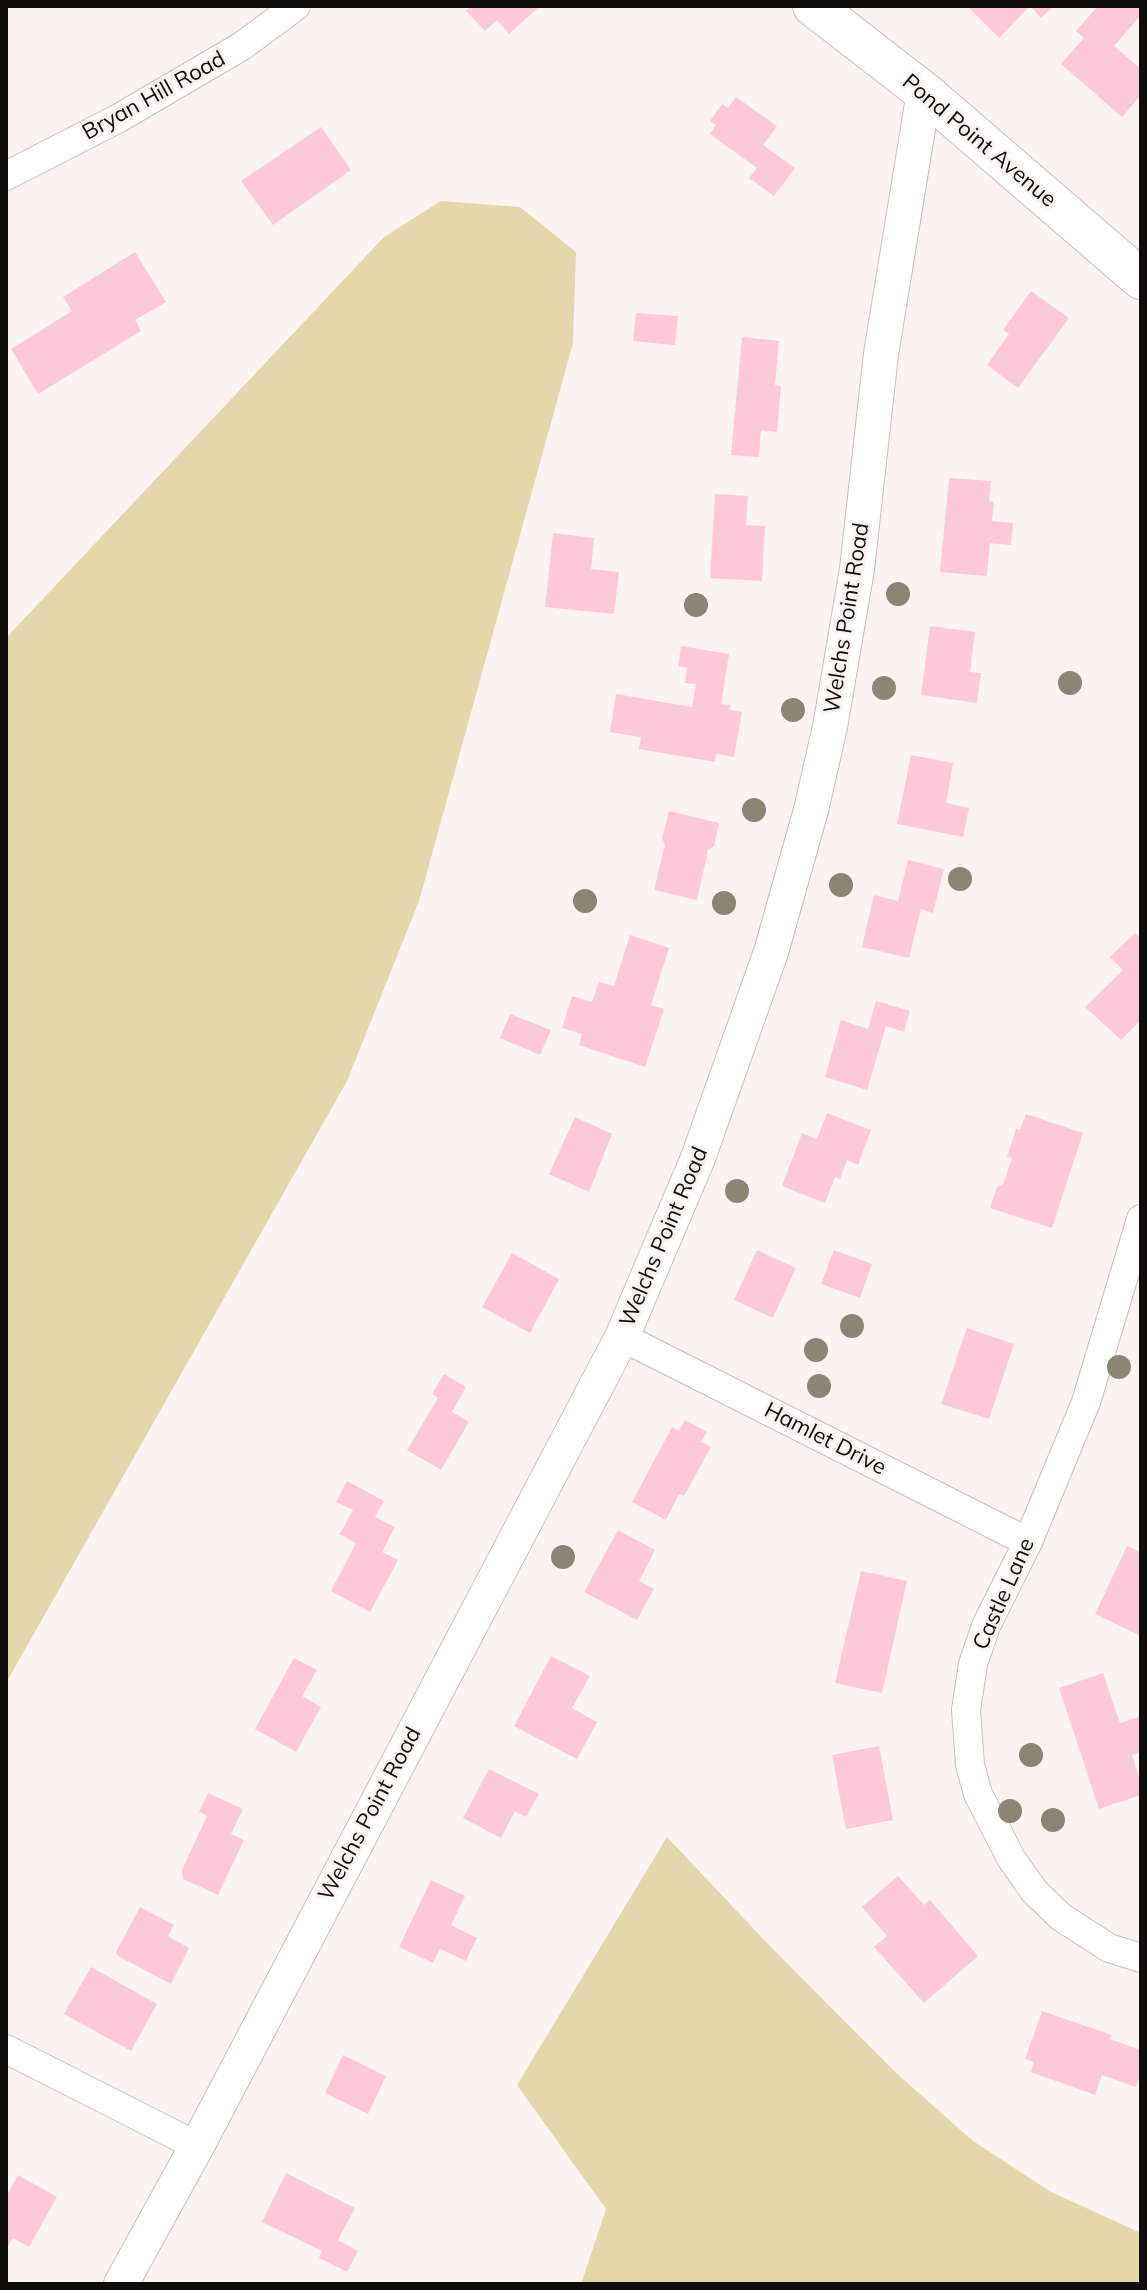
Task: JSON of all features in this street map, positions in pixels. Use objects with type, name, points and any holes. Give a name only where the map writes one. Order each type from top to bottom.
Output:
[{"type":"main road","name":"Pond Point Avenue","points":[[813,6],[924,92],[1141,279]]},
{"type":"street","name":"Bryan Hill Road","points":[[6,176],[119,118],[242,46],[296,6]]},
{"type":"street","name":"Welchs Point Road","points":[[121,2284],[197,2146],[622,1337],[698,1158],[771,952],[811,810],[830,727],[857,569],[881,354],[924,92]]},
{"type":"street","name":"Castle Lane","points":[[1141,1219],[1086,1402],[1028,1542],[986,1626],[973,1664],[966,1710],[970,1765],[978,1794],[991,1822],[1034,1891],[1061,1917],[1109,1948],[1141,1958]]},
{"type":"street","name":"Hamlet Drive","points":[[622,1337],[1028,1542]]},
{"type":"street","points":[[6,2049],[197,2146]]},
{"type":"shaded area","points":[[441,201],[520,207],[576,252],[573,343],[419,901],[347,1081],[6,1683],[6,638],[384,237]]},
{"type":"shaded area","points":[[667,1837],[894,2071],[973,2141],[1051,2192],[1141,2233],[1141,2284],[581,2284],[606,2209],[517,2085]]},
{"type":"building","points":[[472,6],[540,6],[509,34],[497,20],[485,31],[466,11]]},
{"type":"building","points":[[967,6],[1030,6],[999,38]]},
{"type":"building","points":[[1030,6],[1054,6],[1041,18]]},
{"type":"building","points":[[1098,6],[1136,6],[1141,10],[1141,15],[1114,46],[1141,69],[1141,95],[1122,117],[1061,64],[1084,38],[1076,31]]},
{"type":"building","points":[[736,97],[777,126],[763,145],[795,168],[774,196],[749,178],[757,168],[710,134],[716,125],[710,121],[722,104],[728,108]]},
{"type":"building","points":[[321,127],[351,170],[273,225],[241,181]]},
{"type":"building","points":[[135,252],[166,302],[135,320],[141,331],[38,394],[11,349],[72,311],[63,297]]},
{"type":"building","points":[[1031,291],[1069,318],[1018,388],[987,365],[1009,334],[1003,330]]},
{"type":"building","points":[[636,313],[678,316],[675,345],[633,341]]},
{"type":"building","points":[[742,337],[779,341],[775,385],[781,386],[777,432],[761,430],[759,457],[731,455]]},
{"type":"building","points":[[949,478],[991,481],[989,501],[994,502],[992,521],[1013,523],[1011,545],[990,543],[987,576],[940,572]]},
{"type":"building","points":[[715,494],[748,496],[746,525],[765,526],[762,581],[710,578]]},
{"type":"building","points":[[553,533],[594,538],[591,569],[619,572],[614,614],[545,607]]},
{"type":"building","points":[[930,626],[975,632],[970,672],[981,673],[977,703],[921,695]]},
{"type":"building","points":[[681,646],[729,654],[721,704],[731,705],[730,710],[742,712],[734,757],[716,754],[715,762],[639,749],[641,737],[610,732],[616,694],[692,707],[696,684],[685,683],[687,668],[678,666]]},
{"type":"building","points":[[911,755],[953,763],[946,803],[969,808],[963,837],[897,824]]},
{"type":"building","points":[[669,811],[719,823],[714,846],[708,850],[697,900],[654,890],[665,845],[662,838]]},
{"type":"building","points":[[908,860],[944,869],[933,913],[921,909],[909,958],[862,947],[874,895],[898,901]]},
{"type":"building","points":[[1135,933],[1141,939],[1141,1020],[1121,1040],[1085,1007],[1123,970],[1110,957]]},
{"type":"building","points":[[630,935],[669,948],[651,1005],[664,1009],[645,1067],[579,1045],[582,1034],[562,1028],[572,996],[592,1002],[599,982],[614,986]]},
{"type":"building","points":[[876,1001],[910,1011],[904,1032],[886,1026],[867,1090],[825,1077],[841,1020],[868,1029]]},
{"type":"building","points":[[510,1014],[551,1030],[540,1055],[500,1038]]},
{"type":"building","points":[[827,1113],[871,1130],[858,1165],[847,1160],[840,1179],[835,1177],[825,1203],[782,1186],[802,1133],[817,1139]]},
{"type":"building","points":[[1026,1114],[1083,1133],[1052,1228],[990,1208],[997,1187],[1003,1185],[1012,1158],[1007,1157],[1016,1129],[1020,1130]]},
{"type":"building","points":[[575,1117],[612,1134],[589,1192],[549,1174]]},
{"type":"building","points":[[757,1250],[796,1268],[773,1318],[734,1300]]},
{"type":"building","points":[[834,1250],[872,1264],[860,1298],[821,1284]]},
{"type":"building","points":[[512,1253],[559,1279],[530,1333],[482,1307]]},
{"type":"building","points":[[967,1328],[1014,1344],[989,1419],[941,1404]]},
{"type":"building","points":[[444,1374],[466,1387],[452,1412],[469,1422],[441,1470],[407,1450],[438,1398],[432,1394]]},
{"type":"building","points":[[685,1420],[707,1432],[701,1442],[711,1447],[684,1496],[679,1494],[666,1520],[632,1502],[672,1427],[679,1431]]},
{"type":"building","points":[[347,1481],[384,1501],[375,1517],[395,1527],[382,1552],[398,1560],[370,1612],[331,1591],[356,1543],[340,1534],[353,1510],[336,1502]]},
{"type":"building","points":[[618,1530],[655,1550],[639,1581],[654,1589],[637,1620],[584,1592]]},
{"type":"building","points":[[1127,1546],[1141,1552],[1141,1636],[1095,1614]]},
{"type":"building","points":[[861,1571],[907,1581],[882,1693],[835,1683]]},
{"type":"building","points":[[551,1656],[590,1676],[572,1708],[597,1722],[577,1759],[514,1726]]},
{"type":"building","points":[[294,1658],[317,1670],[302,1696],[321,1707],[296,1752],[255,1729]]},
{"type":"building","points":[[1103,1673],[1120,1723],[1141,1716],[1141,1752],[1132,1755],[1141,1783],[1141,1795],[1099,1809],[1059,1688]]},
{"type":"building","points":[[879,1746],[893,1820],[846,1829],[832,1755]]},
{"type":"building","points":[[489,1769],[539,1794],[526,1817],[515,1811],[501,1838],[463,1818]]},
{"type":"building","points":[[208,1793],[243,1809],[231,1834],[244,1840],[218,1895],[183,1879],[182,1870],[207,1816],[199,1812]]},
{"type":"building","points":[[898,1876],[924,1905],[930,1900],[978,1956],[924,2003],[874,1947],[887,1936],[862,1907]]},
{"type":"building","points":[[431,1880],[465,1896],[451,1925],[477,1938],[466,1961],[440,1949],[433,1963],[399,1947]]},
{"type":"building","points":[[140,1907],[174,1925],[168,1936],[189,1948],[171,1984],[118,1956],[116,1952]]},
{"type":"building","points":[[91,1967],[157,2004],[131,2051],[64,2014]]},
{"type":"building","points":[[1042,2011],[1112,2035],[1110,2039],[1141,2050],[1141,2072],[1136,2087],[1102,2075],[1095,2095],[1031,2072],[1034,2062],[1025,2059]]},
{"type":"building","points":[[343,2055],[386,2076],[368,2114],[325,2093]]},
{"type":"building","points":[[286,2173],[355,2208],[338,2240],[358,2251],[347,2272],[319,2258],[322,2251],[262,2222]]},
{"type":"building","points":[[18,2175],[57,2197],[29,2247],[13,2238],[6,2250],[6,2197]]}]
